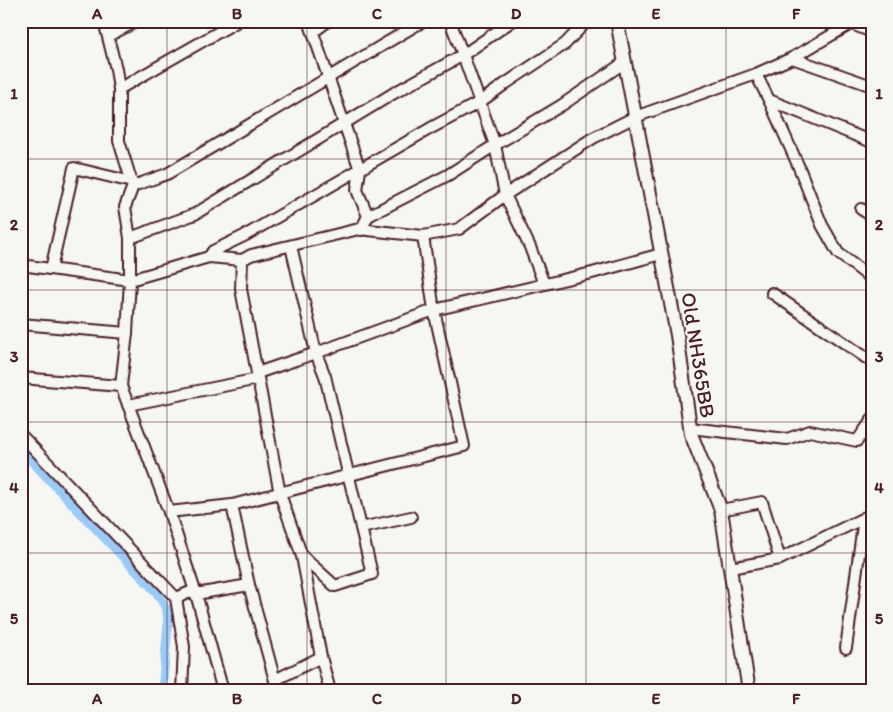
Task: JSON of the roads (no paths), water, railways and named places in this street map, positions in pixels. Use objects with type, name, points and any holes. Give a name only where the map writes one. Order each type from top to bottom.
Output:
[{"type":"main road","name":"Old NH365BB","points":[[617,21],[677,335],[691,434],[721,510],[749,691]]},
{"type":"street","points":[[104,21],[119,89],[119,140],[132,184],[125,207],[130,238],[130,280],[121,386],[169,512],[196,592],[224,691]]},
{"type":"street","points":[[108,36],[137,21]]},
{"type":"street","points":[[119,89],[238,21]]},
{"type":"street","points":[[309,21],[360,170],[357,190],[368,216]]},
{"type":"street","points":[[313,32],[328,21]]},
{"type":"street","points":[[51,268],[74,168],[132,184],[167,174],[423,21]]},
{"type":"street","points":[[450,21],[495,145],[505,195],[530,248],[544,284]]},
{"type":"street","points":[[130,238],[194,214],[463,55],[512,21]]},
{"type":"street","points":[[210,257],[213,251],[246,235],[431,128],[480,102],[565,44],[587,21]]},
{"type":"street","points":[[21,266],[51,268],[130,280],[210,257],[242,260],[251,255],[362,230],[422,236],[459,229],[505,195],[593,138],[635,118],[756,74],[792,58],[854,23],[872,32]]},
{"type":"street","points":[[792,58],[872,86]]},
{"type":"street","points":[[362,230],[368,216],[448,175],[562,105],[624,62]]},
{"type":"street","points":[[756,74],[798,165],[822,225],[838,254],[872,279]]},
{"type":"street","points":[[769,100],[872,142]]},
{"type":"street","points":[[862,209],[872,216]]},
{"type":"street","points":[[169,512],[232,505],[464,446],[434,310],[422,236]]},
{"type":"street","points":[[291,246],[316,353],[325,376],[372,574],[334,586],[302,556]]},
{"type":"street","points":[[128,405],[258,376],[434,310],[660,254]]},
{"type":"street","points":[[242,260],[241,289],[280,494],[302,556],[321,657],[330,691]]},
{"type":"street","points":[[772,293],[872,362]]},
{"type":"street","points":[[21,324],[127,333]]},
{"type":"street","points":[[21,378],[121,386]]},
{"type":"street","points":[[690,428],[787,439],[810,431],[857,441],[872,420]]},
{"type":"street","points":[[21,435],[176,598],[184,647],[182,691]]},
{"type":"street","points":[[721,510],[762,502],[780,559]]},
{"type":"street","points":[[232,505],[249,584],[275,687],[321,657]]},
{"type":"street","points":[[730,568],[780,559],[868,516]]},
{"type":"street","points":[[846,648],[868,516]]},
{"type":"street","points":[[361,528],[411,517]]},
{"type":"street","points":[[176,598],[196,592],[249,584]]},
{"type":"waterway","points":[[21,450],[157,593],[167,610],[168,625],[162,691]]}]
